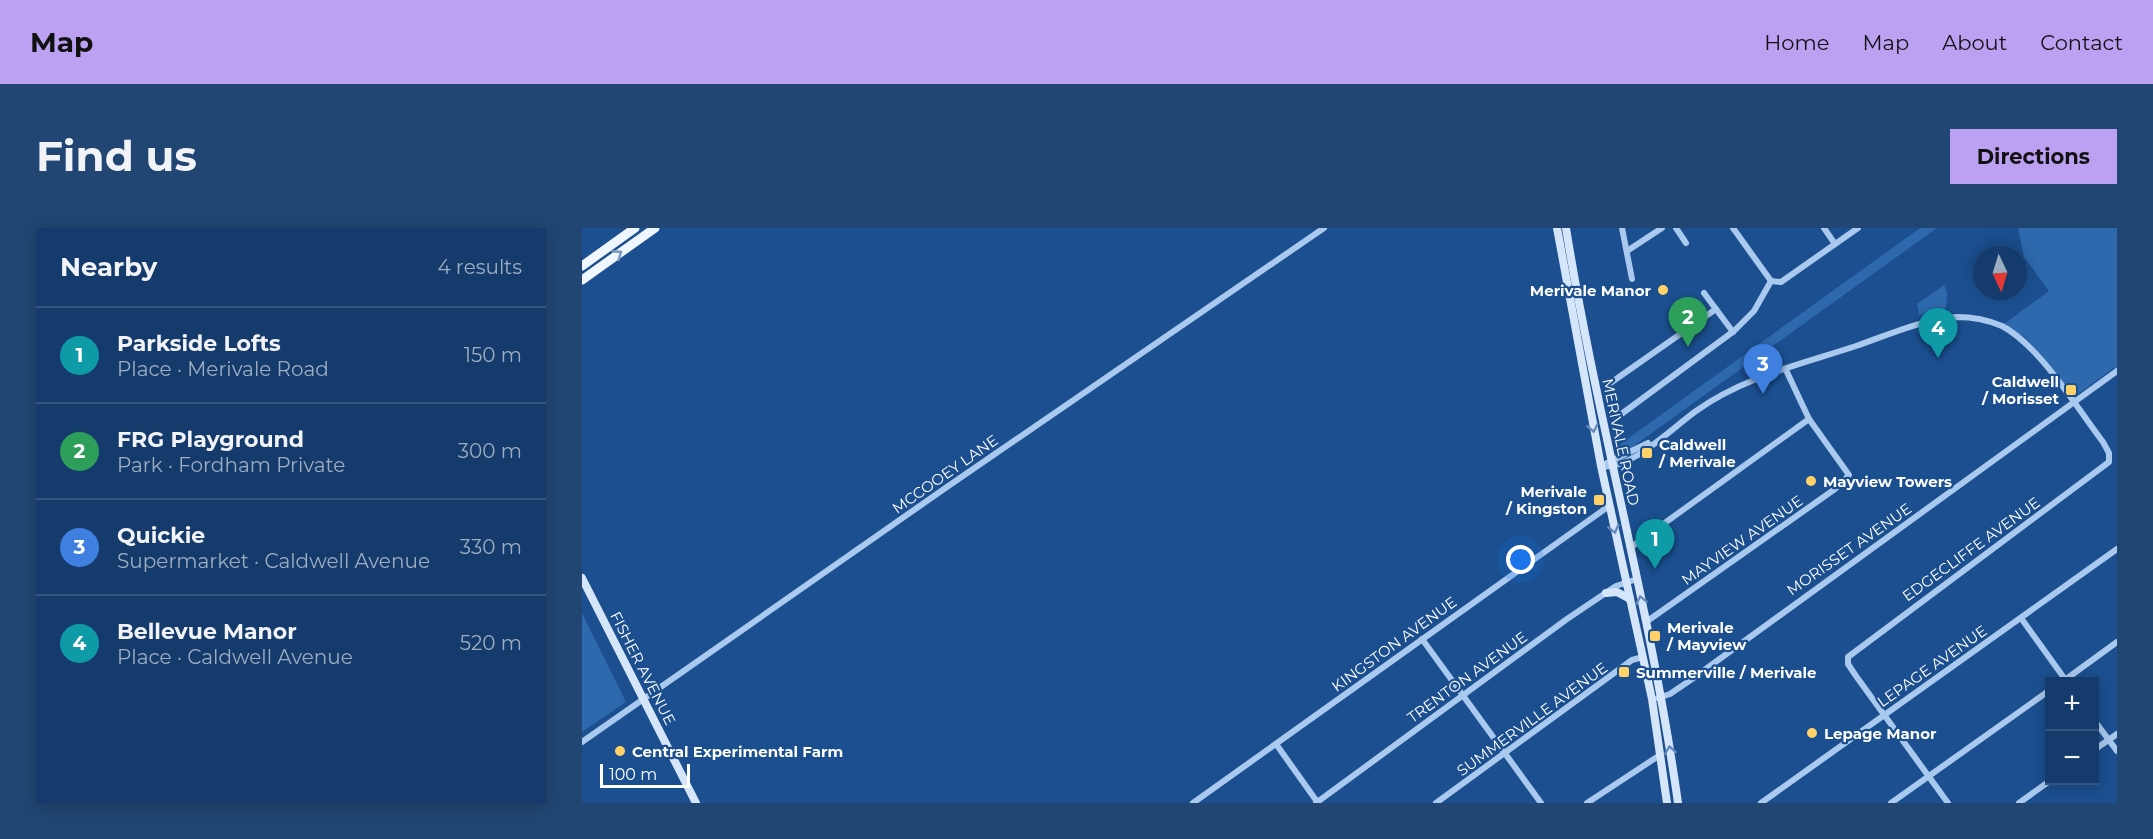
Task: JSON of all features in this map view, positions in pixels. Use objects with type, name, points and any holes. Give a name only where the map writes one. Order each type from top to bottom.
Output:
[{"type":"main road","points":[[582,266],[635,228]]},
{"type":"main road","points":[[582,280],[654,228]]},
{"type":"main road","name":"MERIVALE ROAD","points":[[1557,228],[1601,466],[1652,699],[1667,803]]},
{"type":"main road","name":"MERIVALE ROAD","points":[[1566,228],[1611,464],[1662,696],[1678,803]]},
{"type":"main road","name":"FISHER AVENUE","points":[[582,578],[696,803]]},
{"type":"main road","points":[[1606,593],[1617,592],[1630,599]]},
{"type":"main road","points":[[1643,657],[1648,660],[1662,696]]},
{"type":"street","name":"MCCOOEY LANE","points":[[582,742],[1324,228]]},
{"type":"street","points":[[1622,228],[1632,279]]},
{"type":"street","points":[[1627,251],[1662,228]]},
{"type":"street","points":[[1676,228],[1686,243]]},
{"type":"street","points":[[1733,228],[1771,281],[1781,282],[1858,228]]},
{"type":"street","points":[[1824,228],[1835,244]]},
{"type":"street","points":[[1616,418],[1733,332],[1754,311],[1771,281]]},
{"type":"street","points":[[1704,293],[1733,332]]},
{"type":"street","points":[[1609,384],[1716,309]]},
{"type":"street","points":[[1601,466],[1611,464],[1660,437],[1720,394],[1912,327],[1948,319],[1969,317],[1999,325],[2025,341],[2072,402]]},
{"type":"street","points":[[1630,548],[1809,419],[1785,370]]},
{"type":"street","name":"MORISSET AVENUE","points":[[1652,699],[1688,681],[2117,371]]},
{"type":"street","name":"EDGECLIFFE AVENUE","points":[[1884,715],[1848,664],[1848,657],[1853,650],[2105,467],[2109,453],[2072,402]]},
{"type":"street","name":"MAYVIEW AVENUE","points":[[1646,622],[1835,489],[1849,475],[1809,419]]},
{"type":"street","name":"KINGSTON AVENUE","points":[[1193,803],[1610,506]]},
{"type":"street","name":"LEPAGE AVENUE","points":[[1761,803],[2117,549]]},
{"type":"street","name":"TRENTON AVENUE","points":[[1317,803],[1606,593],[1637,579]]},
{"type":"street","points":[[2021,618],[2062,677]]},
{"type":"street","points":[[1422,639],[1540,803]]},
{"type":"street","points":[[2070,677],[2117,642]]},
{"type":"street","name":"SUMMERVILLE AVENUE","points":[[1436,803],[1632,660],[1643,657]]},
{"type":"street","points":[[1891,803],[2045,693]]},
{"type":"street","points":[[1884,715],[1948,803]]},
{"type":"street","points":[[2099,727],[2117,752]]},
{"type":"street","points":[[2099,746],[2117,734]]},
{"type":"street","points":[[1276,744],[1317,803]]},
{"type":"street","points":[[1587,803],[1660,755]]},
{"type":"street","points":[[2019,803],[2045,784]]},
{"type":"shaded area","points":[[1920,228],[1937,228],[1624,453],[1619,445]]},
{"type":"shaded area","points":[[2018,228],[2117,228],[2117,370],[2115,367],[2074,397],[2026,338],[2004,324],[2049,291],[2027,261],[2027,246],[2022,246]]},
{"type":"shaded area","points":[[1944,285],[1947,292],[1946,308],[1919,315],[1917,304]]},
{"type":"shaded area","points":[[582,613],[626,702],[582,732]]},
{"type":"place","name":"Merivale Manor","points":[[1663,290]]},
{"type":"place","name":"FRG Playground","points":[[1688,347]]},
{"type":"place","name":"Bellevue Manor","points":[[1938,358]]},
{"type":"place","name":"Caldwell / Morisset","points":[[2071,390]]},
{"type":"place","name":"Quickie","points":[[1763,394]]},
{"type":"place","name":"Caldwell / Merivale","points":[[1647,453]]},
{"type":"place","name":"Mayview Towers","points":[[1811,481]]},
{"type":"place","name":"Merivale / Kingston","points":[[1599,500]]},
{"type":"place","name":"Parkside Lofts","points":[[1655,569]]},
{"type":"place","name":"Merivale / Mayview","points":[[1655,636]]},
{"type":"place","name":"Summerville / Merivale","points":[[1624,672]]},
{"type":"place","name":"Lepage Manor","points":[[1812,733]]},
{"type":"place","name":"Central Experimental Farm","points":[[620,751]]}]
